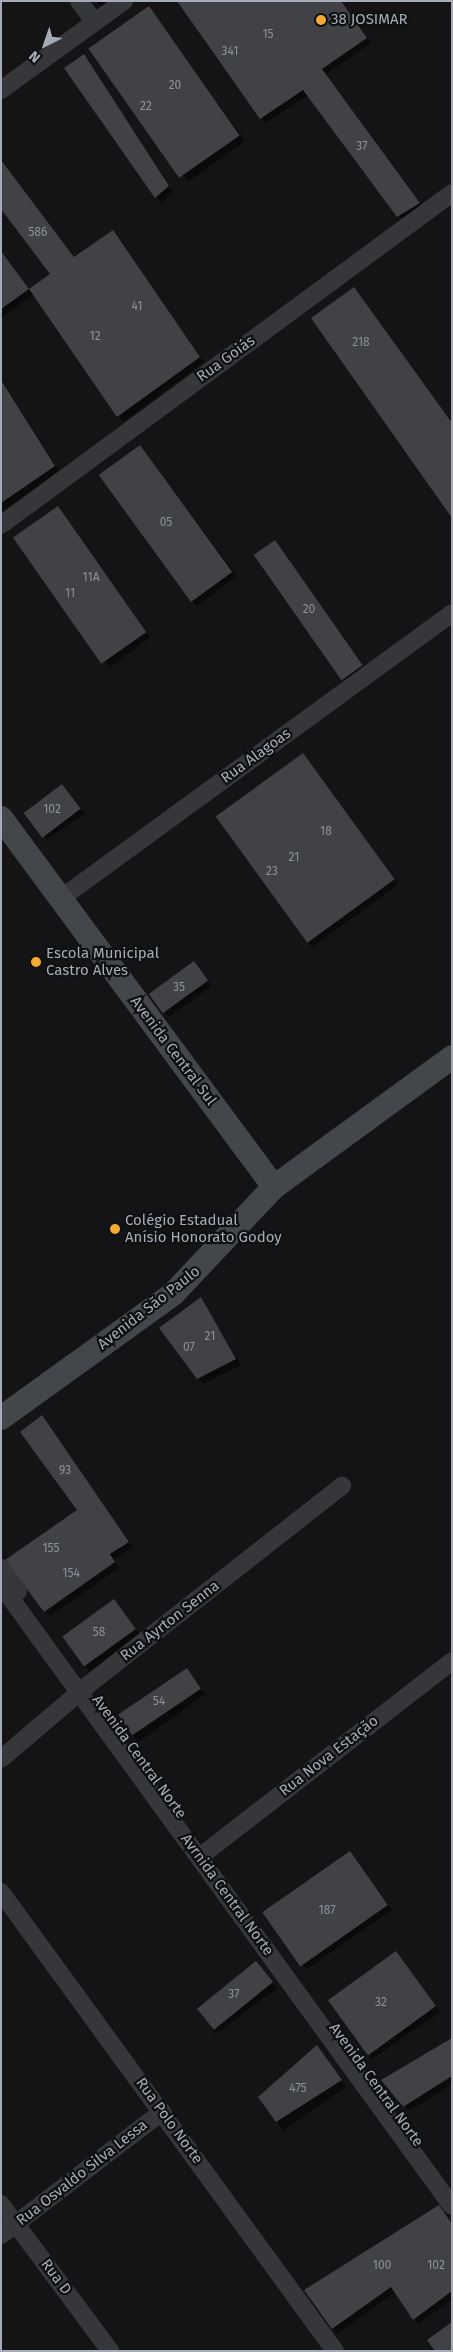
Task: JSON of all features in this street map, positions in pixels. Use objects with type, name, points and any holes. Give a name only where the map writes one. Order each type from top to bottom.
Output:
[{"type":"main road","name":"Avenida Central Sul","points":[[1,818],[274,1187]]},
{"type":"main road","name":"Avenida São Paulo","points":[[1,1418],[174,1293],[274,1187],[452,1057]]},
{"type":"street","points":[[79,1],[94,22]]},
{"type":"street","points":[[1,90],[124,1]]},
{"type":"street","name":"Rua Goiás","points":[[1,525],[452,193]]},
{"type":"street","name":"Rua Alagoas","points":[[60,899],[452,613]]},
{"type":"street","name":"Rua Ayrton Senna","points":[[1,1759],[83,1689],[342,1486]]},
{"type":"street","name":"Avenida Central Norte","points":[[1,1568],[83,1689],[206,1852],[452,2188]]},
{"type":"street","name":"Avrnida Central Norte","points":[[1,1585],[83,1689],[452,2206]]},
{"type":"street","name":"Rua Nova Estação","points":[[206,1852],[452,1661]]},
{"type":"street","name":"Rua Polo Norte","points":[[1,1892],[335,2351]]},
{"type":"street","name":"Rua Osvaldo Silva Lessa","points":[[1,2235],[162,2112]]},
{"type":"street","name":"Rua D","points":[[1,2204],[110,2351]]},
{"type":"building","points":[[177,1],[341,1],[367,38],[322,69],[420,203],[397,217],[303,90],[260,119]]},
{"type":"building","points":[[149,6],[240,135],[179,178],[88,48]]},
{"type":"building","points":[[84,54],[169,186],[155,198],[64,68]]},
{"type":"building","points":[[1,160],[74,257],[113,230],[200,357],[117,417],[29,289],[50,274],[1,209]]},
{"type":"building","points":[[1,251],[29,289],[1,309]]},
{"type":"building","points":[[354,287],[452,423],[452,518],[311,318]]},
{"type":"building","points":[[1,380],[55,466],[1,503]]},
{"type":"building","points":[[140,445],[232,572],[191,602],[99,475]]},
{"type":"building","points":[[58,506],[146,632],[101,664],[13,538]]},
{"type":"building","points":[[275,540],[363,665],[341,680],[254,555]]},
{"type":"building","points":[[303,753],[395,879],[307,943],[216,816]]},
{"type":"building","points":[[62,784],[81,809],[42,838],[24,813]]},
{"type":"building","points":[[194,961],[208,980],[163,1013],[149,994]]},
{"type":"building","points":[[201,1297],[236,1359],[197,1379],[159,1328]]},
{"type":"building","points":[[42,1415],[129,1542],[110,1554],[115,1562],[44,1612],[5,1560],[77,1510],[20,1432]]},
{"type":"building","points":[[114,1599],[136,1629],[84,1667],[62,1637]]},
{"type":"building","points":[[187,1668],[201,1689],[132,1735],[118,1714]]},
{"type":"building","points":[[350,1851],[388,1905],[300,1966],[262,1912]]},
{"type":"building","points":[[396,1951],[436,2006],[368,2055],[328,2000]]},
{"type":"building","points":[[256,1961],[273,1982],[214,2030],[197,2009]]},
{"type":"building","points":[[452,2038],[452,2076],[403,2107],[381,2080]]},
{"type":"building","points":[[317,2045],[342,2080],[276,2122],[258,2097]]},
{"type":"building","points":[[439,2205],[452,2224],[452,2291],[413,2320],[391,2287],[332,2329],[304,2290]]},
{"type":"building","points":[[452,2322],[452,2351],[435,2351],[427,2340]]},
{"type":"place","name":"38 JOSIMAR","points":[[321,20]]},
{"type":"place","name":"Escola Municipal Castro Alves","points":[[36,962]]},
{"type":"place","name":"Colégio Estadual Anísio Honorato Godoy","points":[[115,1229]]}]
